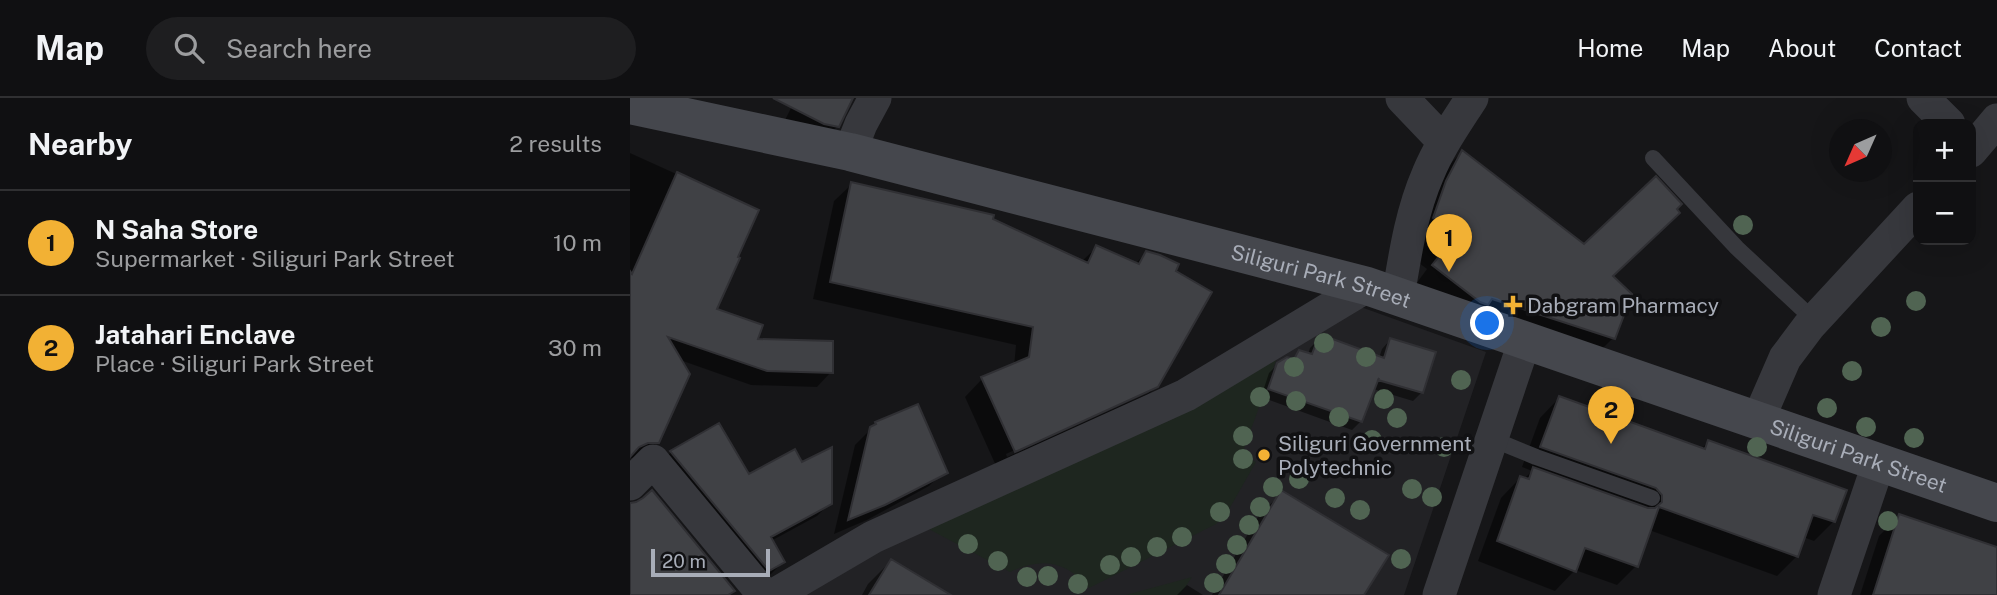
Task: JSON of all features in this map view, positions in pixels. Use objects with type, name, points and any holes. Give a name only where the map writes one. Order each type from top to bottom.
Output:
[{"type":"street","points":[[850,152],[875,98]]},
{"type":"street","points":[[1402,98],[1444,142]]},
{"type":"street","points":[[774,595],[873,537],[1186,395],[1382,291],[1409,238],[1429,172],[1444,142],[1472,98]]},
{"type":"street","points":[[1923,98],[1944,119]]},
{"type":"street","name":"Siliguri Park Street","points":[[630,105],[850,152],[1382,291],[1997,503]]},
{"type":"street","points":[[1976,143],[1997,120]]},
{"type":"street","points":[[1758,420],[1785,358],[1814,320],[1913,213]]},
{"type":"street","points":[[1439,595],[1525,340]]},
{"type":"street","points":[[630,484],[653,461],[764,595]]},
{"type":"street","points":[[1834,595],[1879,462]]},
{"type":"lane","points":[[1653,158],[1737,248],[1814,320]]},
{"type":"lane","points":[[1492,439],[1652,498]]},
{"type":"shaded area","name":"Siliguri Government Polytechnic","points":[[1358,306],[1486,352],[1404,595],[800,595],[875,545]]},
{"type":"shaded area","points":[[1277,358],[1242,454],[1256,462],[1224,518],[1089,588],[1071,572],[1053,564],[1033,564],[1010,572],[923,526],[1173,419]]},
{"type":"shaded area","points":[[1192,577],[1180,595],[1126,595]]},
{"type":"building","points":[[773,98],[853,98],[839,127],[824,124]]},
{"type":"building","points":[[1462,150],[1584,244],[1656,176],[1682,204],[1677,209],[1680,213],[1613,276],[1632,294],[1615,339],[1492,299],[1488,305],[1480,302],[1432,265],[1444,250],[1428,238],[1439,223],[1433,218],[1446,181]]},
{"type":"building","points":[[677,172],[759,210],[717,309],[763,325],[758,339],[833,341],[833,373],[767,371],[668,337],[690,374],[659,443],[648,443],[639,447],[630,457],[630,271],[632,274]]},
{"type":"building","points":[[851,182],[994,215],[993,219],[1088,263],[1096,245],[1139,264],[1146,251],[1160,255],[1179,264],[1176,271],[1212,292],[1158,387],[1015,452],[981,377],[1029,357],[1033,327],[830,282]]},
{"type":"building","points":[[1322,335],[1384,358],[1390,338],[1436,352],[1423,393],[1378,380],[1362,422],[1268,389],[1277,363],[1287,357],[1294,359],[1299,350],[1312,354],[1318,338]]},
{"type":"building","points":[[1559,396],[1705,449],[1708,440],[1847,490],[1835,522],[1813,515],[1798,557],[1659,507],[1638,567],[1585,548],[1576,572],[1497,541],[1520,476],[1529,479],[1533,467],[1648,508],[1655,508],[1662,502],[1662,495],[1656,488],[1540,447]]},
{"type":"building","points":[[918,404],[948,473],[885,505],[848,520],[870,427],[876,424],[875,422]]},
{"type":"building","points":[[719,423],[749,474],[795,449],[802,462],[832,447],[832,504],[771,537],[785,562],[769,571],[670,451]]},
{"type":"building","points":[[652,490],[735,591],[728,595],[630,595],[630,503],[643,498]]},
{"type":"building","points":[[1281,490],[1389,555],[1364,595],[1219,595]]},
{"type":"building","points":[[1899,514],[1997,547],[1997,595],[1873,595]]},
{"type":"building","points":[[891,559],[951,595],[869,595]]},
{"type":"place","name":"N Saha Store","points":[[1449,272]]},
{"type":"place","name":"Dabgram Pharmacy","points":[[1513,305]]},
{"type":"place","name":"Jatahari Enclave","points":[[1611,444]]},
{"type":"place","name":"Siliguri Government Polytechnic","points":[[1264,455]]}]
